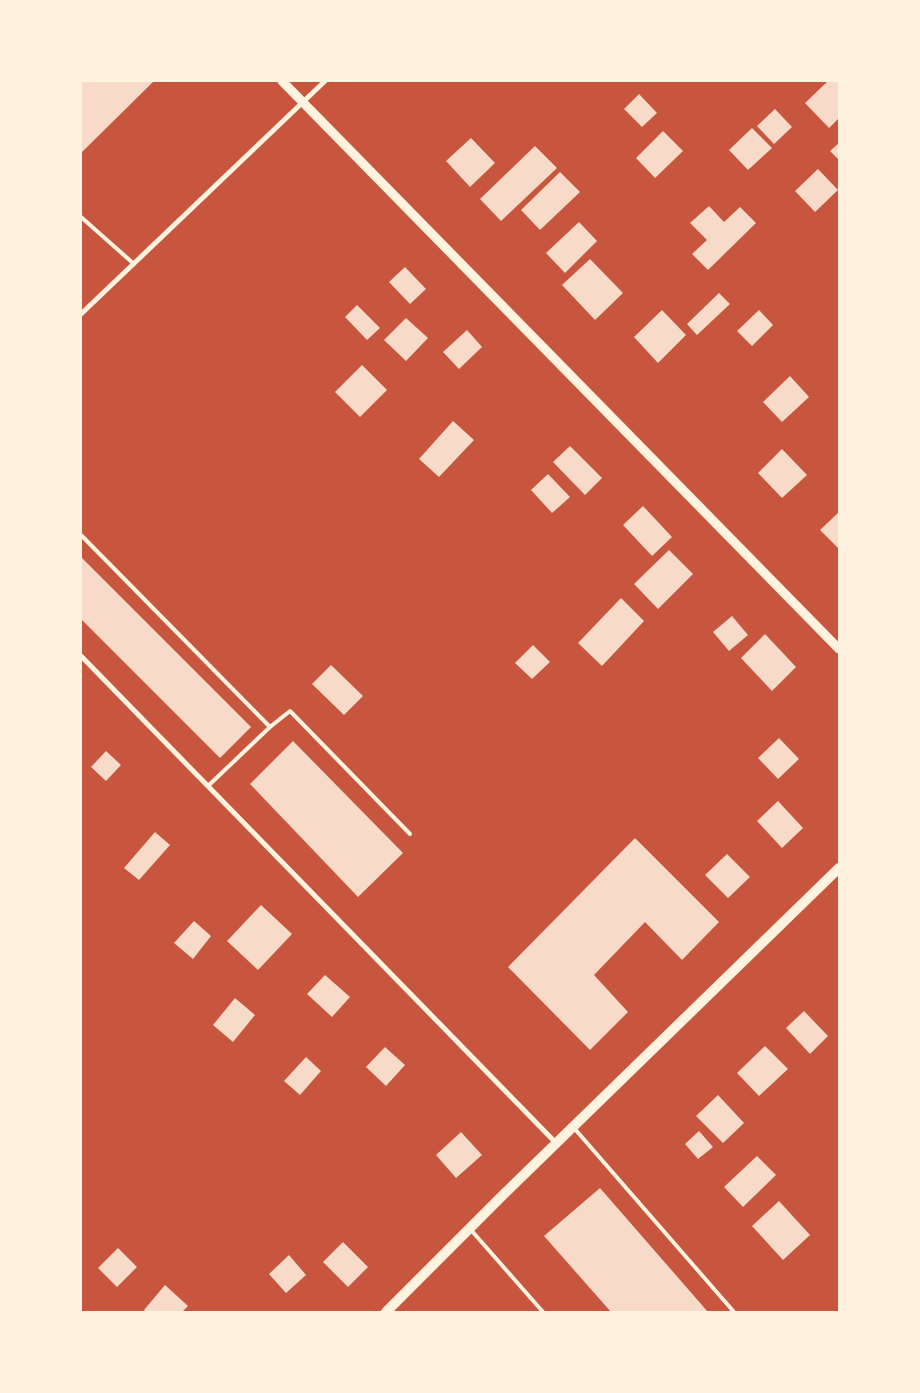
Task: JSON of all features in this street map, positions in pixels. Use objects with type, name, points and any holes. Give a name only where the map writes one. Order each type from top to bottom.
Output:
[{"type":"main road","points":[[386,1312],[573,1126],[839,868]]},
{"type":"street","points":[[282,81],[839,649]]},
{"type":"street","points":[[81,314],[325,81]]},
{"type":"street","points":[[81,656],[556,1143]]},
{"type":"lane","points":[[81,217],[134,264]]},
{"type":"lane","points":[[81,535],[270,727]]},
{"type":"lane","points":[[208,786],[270,727],[290,711],[410,834]]},
{"type":"lane","points":[[573,1126],[734,1312]]},
{"type":"lane","points":[[469,1228],[543,1312]]},
{"type":"building","points":[[81,81],[154,81],[81,153]]},
{"type":"building","points":[[828,81],[839,81],[839,118],[829,128],[805,103]]},
{"type":"building","points":[[639,94],[657,113],[642,127],[624,109]]},
{"type":"building","points":[[775,109],[792,127],[774,144],[757,126]]},
{"type":"building","points":[[752,128],[772,148],[748,170],[729,150]]},
{"type":"building","points":[[663,131],[683,151],[655,178],[636,158]]},
{"type":"building","points":[[471,138],[495,163],[470,187],[446,161]]},
{"type":"building","points":[[839,143],[839,160],[830,151]]},
{"type":"building","points":[[535,146],[557,168],[501,221],[480,199]]},
{"type":"building","points":[[818,169],[838,190],[815,212],[795,191]]},
{"type":"building","points":[[560,172],[580,192],[540,230],[521,210]]},
{"type":"building","points":[[709,206],[724,222],[740,207],[756,223],[708,270],[692,254],[707,240],[690,223]]},
{"type":"building","points":[[579,222],[597,241],[565,273],[546,253]]},
{"type":"building","points":[[590,259],[623,293],[595,320],[562,285]]},
{"type":"building","points":[[405,267],[426,289],[410,304],[389,282]]},
{"type":"building","points":[[719,293],[730,304],[697,335],[687,324]]},
{"type":"building","points":[[357,305],[380,328],[367,340],[345,317]]},
{"type":"building","points":[[662,310],[686,335],[658,363],[634,337]]},
{"type":"building","points":[[759,310],[773,325],[752,346],[737,331]]},
{"type":"building","points":[[406,318],[428,338],[406,361],[384,340]]},
{"type":"building","points":[[467,330],[482,347],[459,369],[443,352]]},
{"type":"building","points":[[362,365],[387,390],[360,417],[335,392]]},
{"type":"building","points":[[790,376],[809,397],[782,422],[763,402]]},
{"type":"building","points":[[453,421],[474,440],[439,477],[419,459]]},
{"type":"building","points":[[570,446],[602,478],[585,495],[553,462]]},
{"type":"building","points":[[782,449],[807,475],[782,498],[758,473]]},
{"type":"building","points":[[548,474],[570,497],[552,513],[531,490]]},
{"type":"building","points":[[643,506],[672,537],[652,556],[623,525]]},
{"type":"building","points":[[839,512],[839,549],[820,530]]},
{"type":"building","points":[[669,550],[693,574],[658,609],[634,584]]},
{"type":"building","points":[[81,557],[251,727],[220,758],[81,619]]},
{"type":"building","points":[[621,598],[644,621],[602,666],[578,643]]},
{"type":"building","points":[[732,616],[748,635],[729,651],[713,632]]},
{"type":"building","points":[[765,634],[796,667],[772,691],[741,658]]},
{"type":"building","points":[[533,645],[550,662],[532,679],[515,663]]},
{"type":"building","points":[[331,665],[363,696],[344,715],[312,684]]},
{"type":"building","points":[[779,738],[799,759],[778,779],[758,758]]},
{"type":"building","points":[[293,741],[403,853],[358,897],[250,784]]},
{"type":"building","points":[[106,751],[121,765],[106,781],[91,767]]},
{"type":"building","points":[[778,801],[803,828],[782,848],[757,821]]},
{"type":"building","points":[[155,832],[170,845],[139,880],[124,868]]},
{"type":"building","points":[[635,838],[719,922],[682,960],[645,922],[594,975],[628,1012],[590,1050],[508,967]]},
{"type":"building","points":[[727,854],[750,877],[728,898],[705,875]]},
{"type":"building","points":[[261,905],[292,934],[258,970],[227,941]]},
{"type":"building","points":[[194,921],[211,936],[193,959],[174,943]]},
{"type":"building","points":[[325,975],[350,997],[332,1017],[307,994]]},
{"type":"building","points":[[235,998],[255,1015],[233,1042],[213,1025]]},
{"type":"building","points":[[804,1011],[828,1036],[810,1054],[786,1028]]},
{"type":"building","points":[[765,1046],[788,1069],[759,1096],[737,1073]]},
{"type":"building","points":[[385,1047],[405,1065],[386,1086],[366,1067]]},
{"type":"building","points":[[306,1057],[321,1071],[300,1095],[284,1081]]},
{"type":"building","points":[[718,1095],[744,1123],[723,1143],[696,1116]]},
{"type":"building","points":[[699,1131],[713,1147],[698,1159],[685,1144]]},
{"type":"building","points":[[461,1132],[482,1155],[456,1178],[436,1155]]},
{"type":"building","points":[[757,1156],[776,1175],[743,1207],[724,1187]]},
{"type":"building","points":[[600,1188],[708,1312],[611,1312],[544,1236]]},
{"type":"building","points":[[779,1201],[810,1235],[783,1260],[752,1226]]},
{"type":"building","points":[[343,1242],[368,1267],[348,1287],[323,1262]]},
{"type":"building","points":[[118,1248],[137,1267],[117,1287],[98,1268]]},
{"type":"building","points":[[289,1255],[306,1275],[286,1293],[269,1274]]},
{"type":"building","points":[[165,1285],[188,1306],[182,1312],[146,1312],[144,1310]]}]
